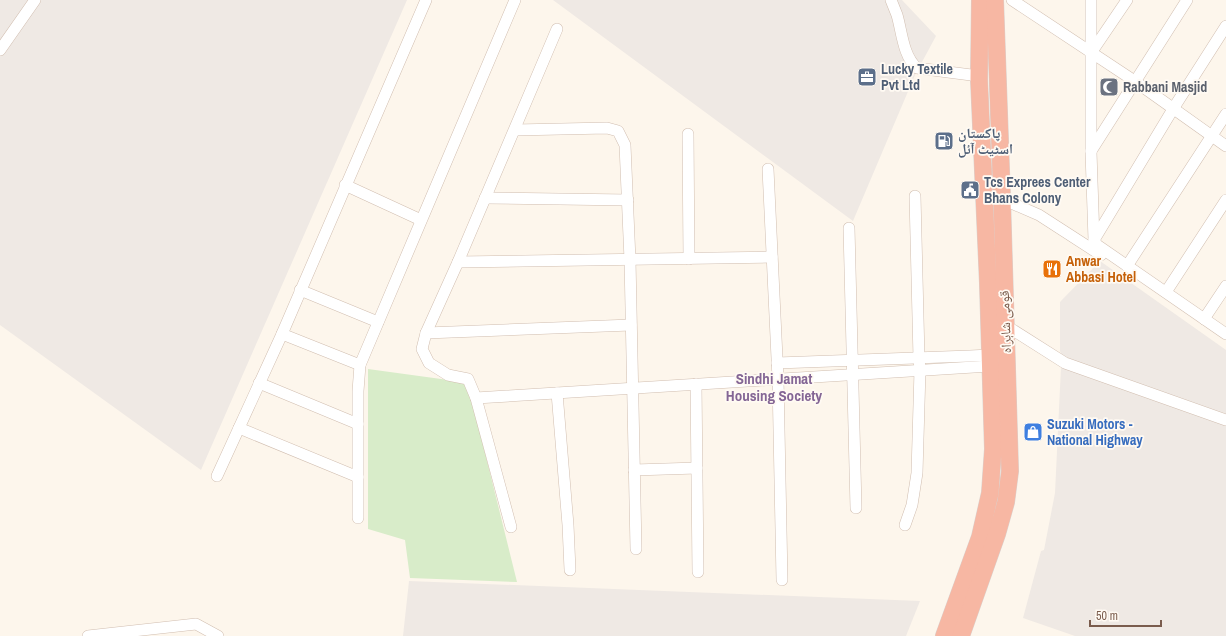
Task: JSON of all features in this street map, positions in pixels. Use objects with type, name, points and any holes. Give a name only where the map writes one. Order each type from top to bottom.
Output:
[{"type":"highway","name":"قومی شاہراہ","points":[[944,636],[980,537],[990,493],[994,449],[979,76],[980,0]]},
{"type":"highway","name":"قومی شاہراہ","points":[[961,636],[997,534],[1006,502],[1010,464],[995,0]]},
{"type":"street","points":[[0,50],[35,0]]},
{"type":"street","points":[[217,476],[282,334],[426,0]]},
{"type":"street","points":[[358,518],[358,391],[360,365],[515,0]]},
{"type":"street","points":[[891,0],[912,64],[917,68],[979,76]]},
{"type":"street","points":[[1012,0],[1136,82],[1226,146]]},
{"type":"street","points":[[1091,0],[1091,152],[1094,240],[1097,245],[1226,334]]},
{"type":"street","points":[[1091,53],[1127,0]]},
{"type":"street","points":[[1091,152],[1187,0]]},
{"type":"street","points":[[1094,240],[1173,109],[1226,26]]},
{"type":"street","points":[[511,528],[476,398],[468,379],[448,375],[428,363],[422,350],[426,333],[515,130],[557,29]]},
{"type":"street","points":[[1127,266],[1226,114]]},
{"type":"street","points":[[515,130],[607,128],[618,131],[626,145],[636,549]]},
{"type":"street","points":[[688,134],[689,259]]},
{"type":"street","points":[[768,169],[778,379],[782,580]]},
{"type":"street","points":[[345,185],[421,220]]},
{"type":"street","points":[[905,525],[912,505],[917,473],[920,370],[918,358],[915,196]]},
{"type":"street","points":[[485,198],[628,200]]},
{"type":"street","points":[[1002,199],[1039,215],[1075,237],[1226,342]]},
{"type":"street","points":[[1166,292],[1226,200]]},
{"type":"street","points":[[849,228],[856,508]]},
{"type":"street","points":[[458,262],[772,257]]},
{"type":"street","points":[[1204,319],[1226,286]]},
{"type":"street","points":[[300,290],[378,322]]},
{"type":"street","points":[[426,333],[631,325]]},
{"type":"street","points":[[1005,325],[1065,363],[1226,420]]},
{"type":"street","points":[[282,334],[360,365]]},
{"type":"street","points":[[777,363],[918,358],[990,361]]},
{"type":"street","points":[[476,398],[920,370],[990,361]]},
{"type":"street","points":[[259,383],[358,424]]},
{"type":"street","points":[[696,384],[698,572]]},
{"type":"street","points":[[557,393],[568,525],[570,570]]},
{"type":"street","points":[[239,428],[358,477]]},
{"type":"street","points":[[634,470],[697,468]]},
{"type":"street","points":[[88,636],[196,624],[218,636]]},
{"type":"shaded area","points":[[0,0],[407,0],[201,470],[0,325]]},
{"type":"shaded area","points":[[553,0],[902,0],[936,36],[915,75],[853,221]]},
{"type":"shaded area","points":[[1100,261],[1226,350],[1226,636],[1075,636],[1023,618],[1041,551],[1044,550],[1055,493],[1061,367],[1063,368],[1066,359],[1062,357],[1060,351],[1060,302]]},
{"type":"shaded area","points":[[409,581],[920,601],[906,636],[403,636]]},
{"type":"green space","points":[[368,369],[463,382],[469,388],[517,582],[410,578],[405,540],[368,529]]},
{"type":"place","name":"Lucky Textile Pvt Ltd","points":[[867,77]]},
{"type":"place","name":"Rabbani Masjid","points":[[1109,87]]},
{"type":"place","name":"پاکستان اسٹیٹ آئل","points":[[944,141]]},
{"type":"place","name":"Tcs Exprees Center Bhans Colony","points":[[970,190]]},
{"type":"place","name":"Anwar Abbasi Hotel","points":[[1052,269]]},
{"type":"place","name":"Suzuki Motors - National Highway","points":[[1033,432]]},
{"type":"district","name":"Sindhi Jamat Housing Society","points":[[774,386]]}]
